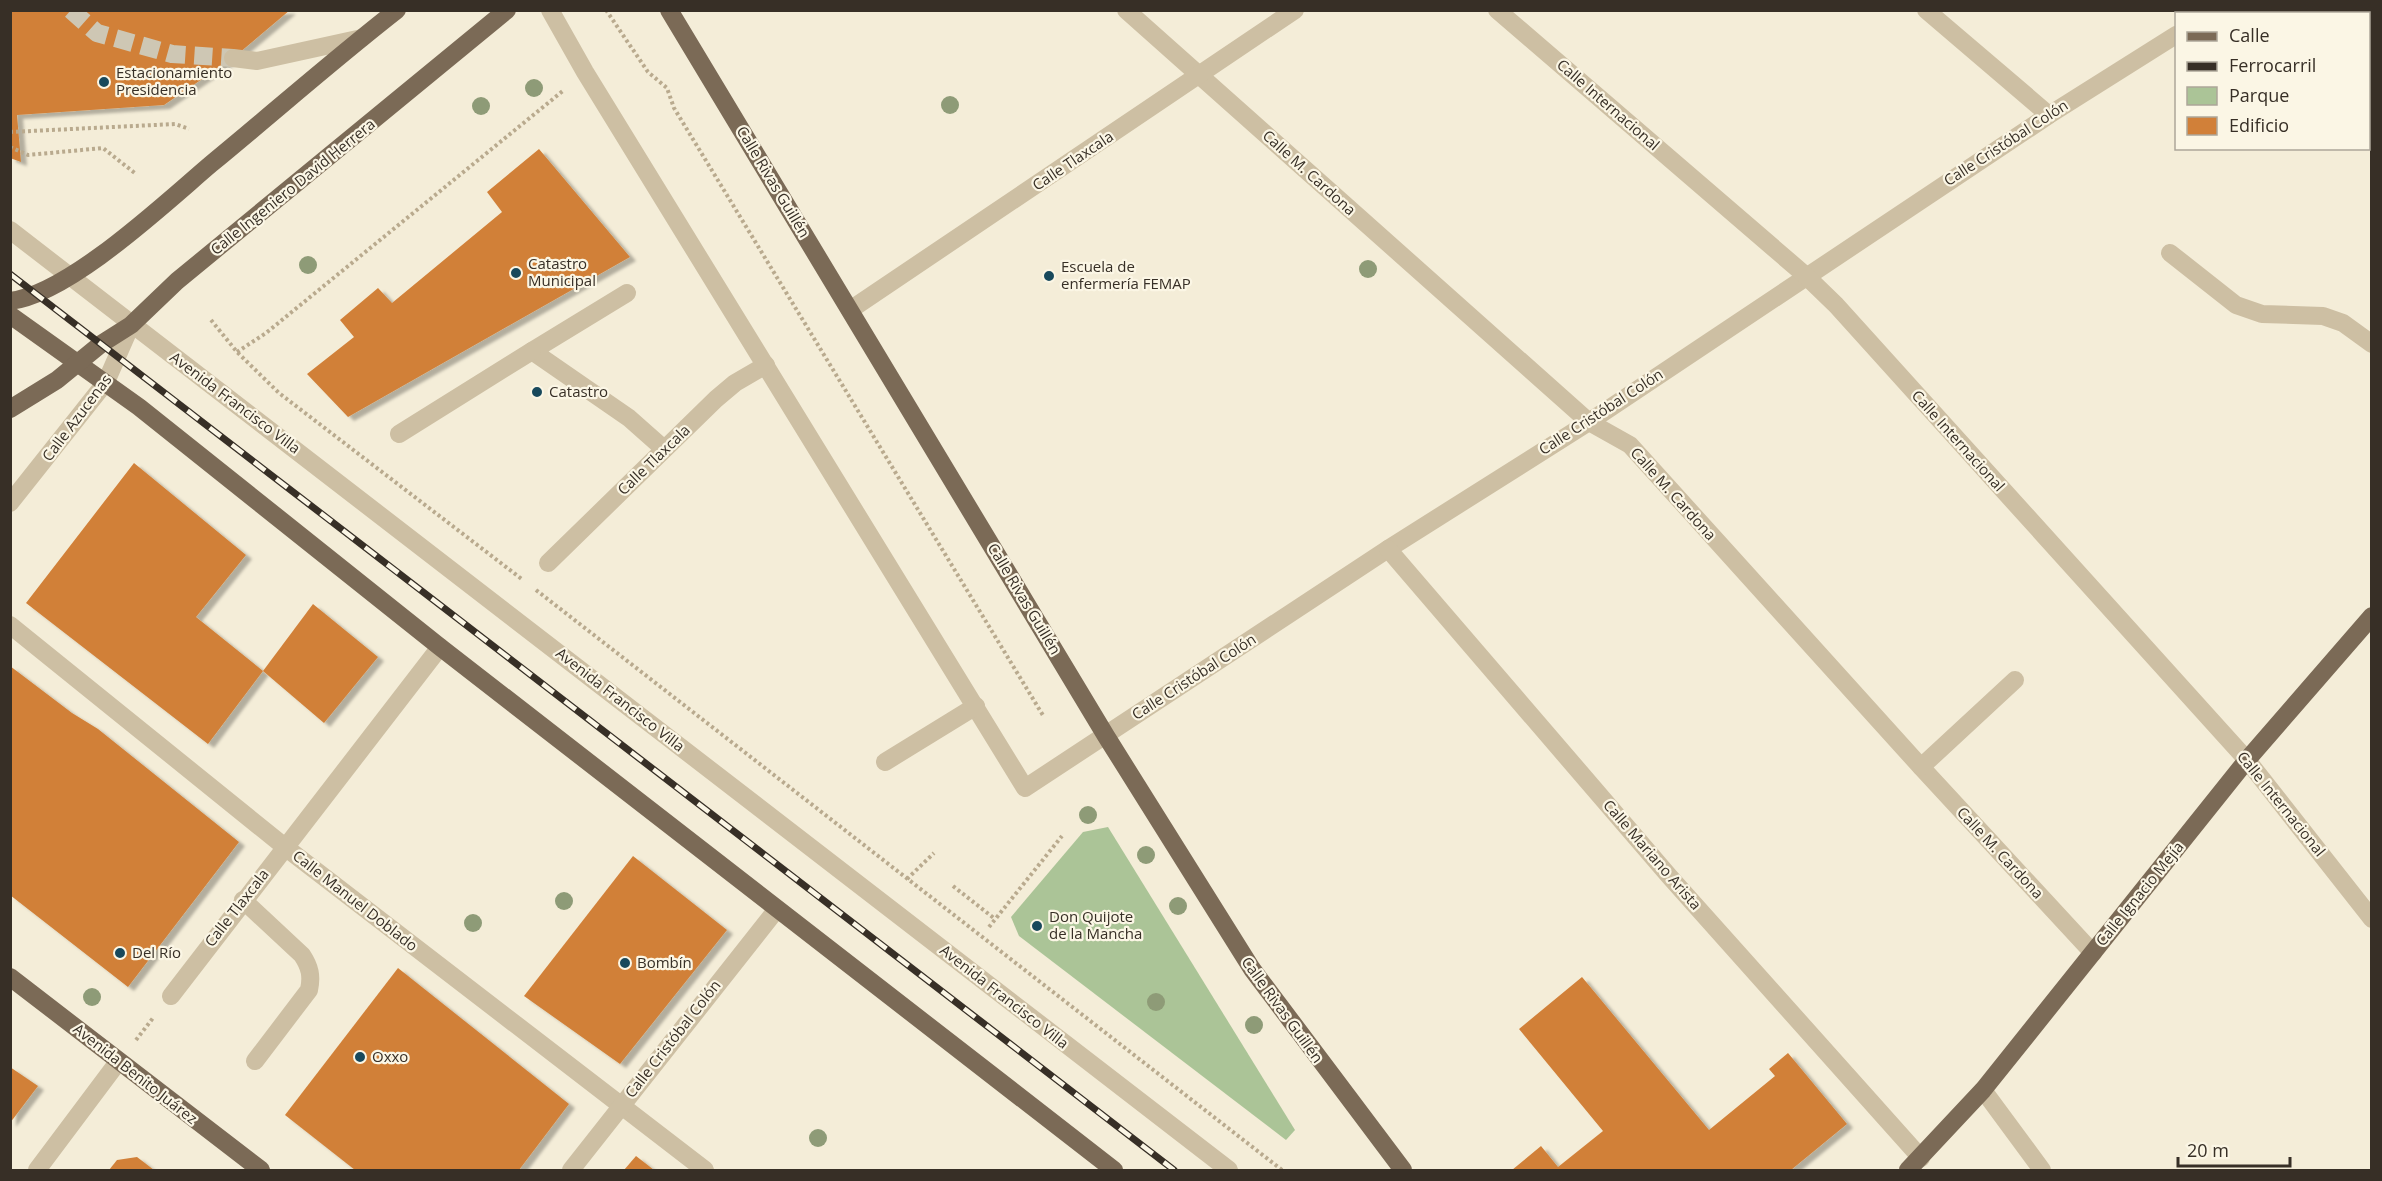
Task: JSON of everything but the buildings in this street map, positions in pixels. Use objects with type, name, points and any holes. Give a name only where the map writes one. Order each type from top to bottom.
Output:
[{"type":"main road","points":[[10,301],[37,294],[70,276],[130,232],[396,10]]},
{"type":"main road","name":"Calle Ingeniero David Herrera","points":[[10,409],[33,396],[101,344],[131,325],[177,281],[507,10]]},
{"type":"main road","name":"Calle Rivas Guillén","points":[[669,10],[1106,735],[1252,969],[1403,1170]]},
{"type":"main road","points":[[10,315],[106,382],[440,647],[1114,1170]]},
{"type":"main road","name":"Calle Ignacio Mejía","points":[[1914,1164],[1983,1090],[2247,760],[2372,616]]},
{"type":"main road","name":"Avenida Benito Juárez","points":[[10,977],[261,1170]]},
{"type":"street","points":[[550,10],[585,72],[976,706],[885,762]]},
{"type":"street","name":"Calle M. Cardona","points":[[1126,10],[1589,422],[1630,445],[1921,767],[2093,953]]},
{"type":"street","name":"Calle Tlaxcala","points":[[850,310],[1295,10]]},
{"type":"street","name":"Calle Internacional","points":[[1497,10],[1805,275],[1836,305],[2247,760],[2372,919]]},
{"type":"street","points":[[1926,10],[2049,115]]},
{"type":"street","name":"Calle Cristóbal Colón","points":[[976,706],[1025,788],[1388,549],[1589,422],[1805,275],[2049,115],[2175,36]]},
{"type":"street","points":[[233,58],[257,61],[362,38]]},
{"type":"street","name":"Avenida Francisco Villa","points":[[10,230],[1229,1170]]},
{"type":"street","points":[[2170,253],[2236,305],[2262,314],[2323,315],[2343,323],[2372,344]]},
{"type":"street","points":[[399,434],[627,293]]},
{"type":"street","name":"Calle Azucenas","points":[[10,503],[106,382],[131,325]]},
{"type":"street","points":[[532,351],[629,418],[664,449]]},
{"type":"street","name":"Calle Tlaxcala","points":[[548,563],[729,388],[766,365]]},
{"type":"street","name":"Calle Mariano Arista","points":[[1388,549],[1914,1164]]},
{"type":"street","name":"Calle Manuel Doblado","points":[[10,625],[285,847],[705,1170]]},
{"type":"street","name":"Calle Tlaxcala","points":[[171,996],[440,647]]},
{"type":"street","points":[[1921,767],[2015,680]]},
{"type":"street","points":[[243,900],[302,955],[309,965],[311,979],[309,990],[255,1061]]},
{"type":"street","name":"Calle Cristóbal Colón","points":[[571,1170],[777,909]]},
{"type":"street","points":[[37,1170],[118,1062]]},
{"type":"street","points":[[1983,1090],[2042,1170]]},
{"type":"path","points":[[606,10],[648,72],[667,88],[674,108],[1044,717]]},
{"type":"path","points":[[237,352],[266,333],[585,72]]},
{"type":"path","points":[[10,132],[175,124],[189,129]]},
{"type":"path","points":[[10,147],[28,155],[103,148],[136,174]]},
{"type":"path","points":[[211,320],[237,352],[279,393],[1282,1170]]},
{"type":"path","points":[[989,927],[1062,836]]},
{"type":"path","points":[[907,879],[934,854]]},
{"type":"path","points":[[953,886],[995,919]]},
{"type":"path","points":[[118,1062],[171,996]]},
{"type":"green space","points":[[1108,827],[1295,1130],[1286,1140],[1019,936],[1011,917],[1083,832]]},
{"type":"tunnel","points":[[71,10],[97,33],[172,54],[233,58]]},
{"type":"railway","points":[[10,274],[1174,1170]]},
{"type":"place","name":"Estacionamiento Presidencia","points":[[104,82]]},
{"type":"place","name":"Catastro Municipal","points":[[516,273]]},
{"type":"place","name":"Escuela de enfermería FEMAP","points":[[1049,276]]},
{"type":"place","name":"Catastro","points":[[537,392]]},
{"type":"place","name":"Don Quijote de la Mancha","points":[[1037,926]]},
{"type":"place","name":"Del Río","points":[[120,953]]},
{"type":"place","name":"Bombín","points":[[625,963]]},
{"type":"place","name":"Oxxo","points":[[360,1057]]}]
